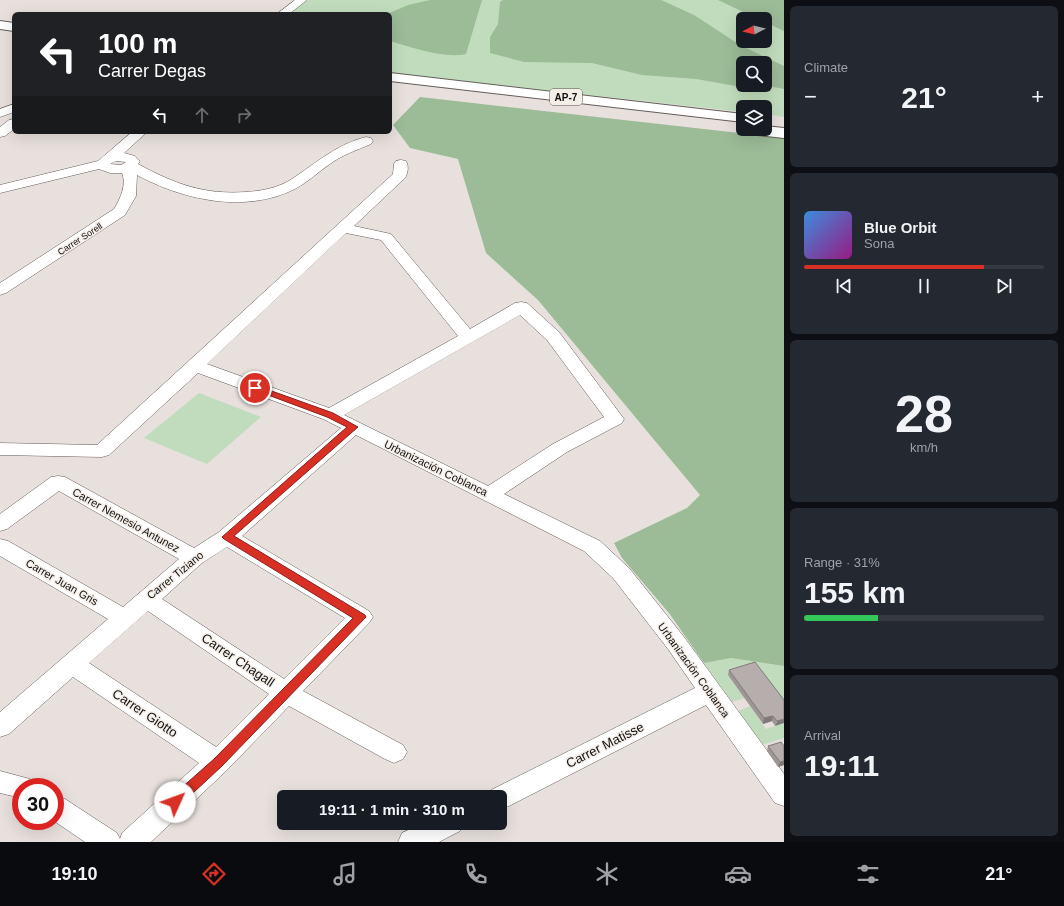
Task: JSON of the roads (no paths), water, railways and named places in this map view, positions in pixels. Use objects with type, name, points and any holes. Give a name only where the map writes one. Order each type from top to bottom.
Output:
[{"type":"highway","points":[[0,25],[12,27]]},
{"type":"highway","points":[[0,36],[12,38]]},
{"type":"highway","name":"AP-7","points":[[392,76],[736,117]]},
{"type":"highway","name":"AP-7","points":[[392,89],[736,127]]},
{"type":"highway","points":[[772,122],[784,123]]},
{"type":"highway","points":[[772,132],[784,133]]},
{"type":"street","points":[[285,12],[302,0]]},
{"type":"street","points":[[0,133],[12,124]]},
{"type":"street","points":[[138,134],[106,161],[103,166],[109,169],[118,170],[129,168],[188,192],[211,197],[243,197],[272,193],[294,184],[327,160],[366,141]]},
{"type":"street","points":[[127,143],[129,168]]},
{"type":"street","points":[[0,189],[106,161]]},
{"type":"street","points":[[0,449],[102,451],[400,175],[401,164]]},
{"type":"street","name":"Carrer Sorell","points":[[0,290],[120,212],[129,196],[129,168]]},
{"type":"street","points":[[343,228],[386,238],[468,337]]},
{"type":"street","points":[[330,415],[521,307],[553,336],[615,419],[560,448],[489,494]]},
{"type":"street","name":"Urbanización Coblanca","points":[[195,366],[330,415],[592,546],[620,573],[676,643],[784,795]]},
{"type":"street","name":"Carrer Tiziano","points":[[0,727],[194,558],[227,537],[354,427]]},
{"type":"street","name":"Carrer Nemesio Antunez","points":[[0,524],[58,482],[194,558]]},
{"type":"street","points":[[132,842],[218,762],[361,617],[227,537]]},
{"type":"street","name":"Carrer Juan Gris","points":[[0,546],[124,618]]},
{"type":"street","name":"Carrer Chagall","points":[[146,599],[286,693],[394,752]]},
{"type":"street","name":"Carrer Giotto","points":[[72,664],[218,762]]},
{"type":"street","name":"Carrer Matisse","points":[[507,794],[710,692]]},
{"type":"street","points":[[0,782],[12,785]]},
{"type":"street","points":[[64,813],[106,842]]},
{"type":"street","points":[[412,842],[436,830]]}]
